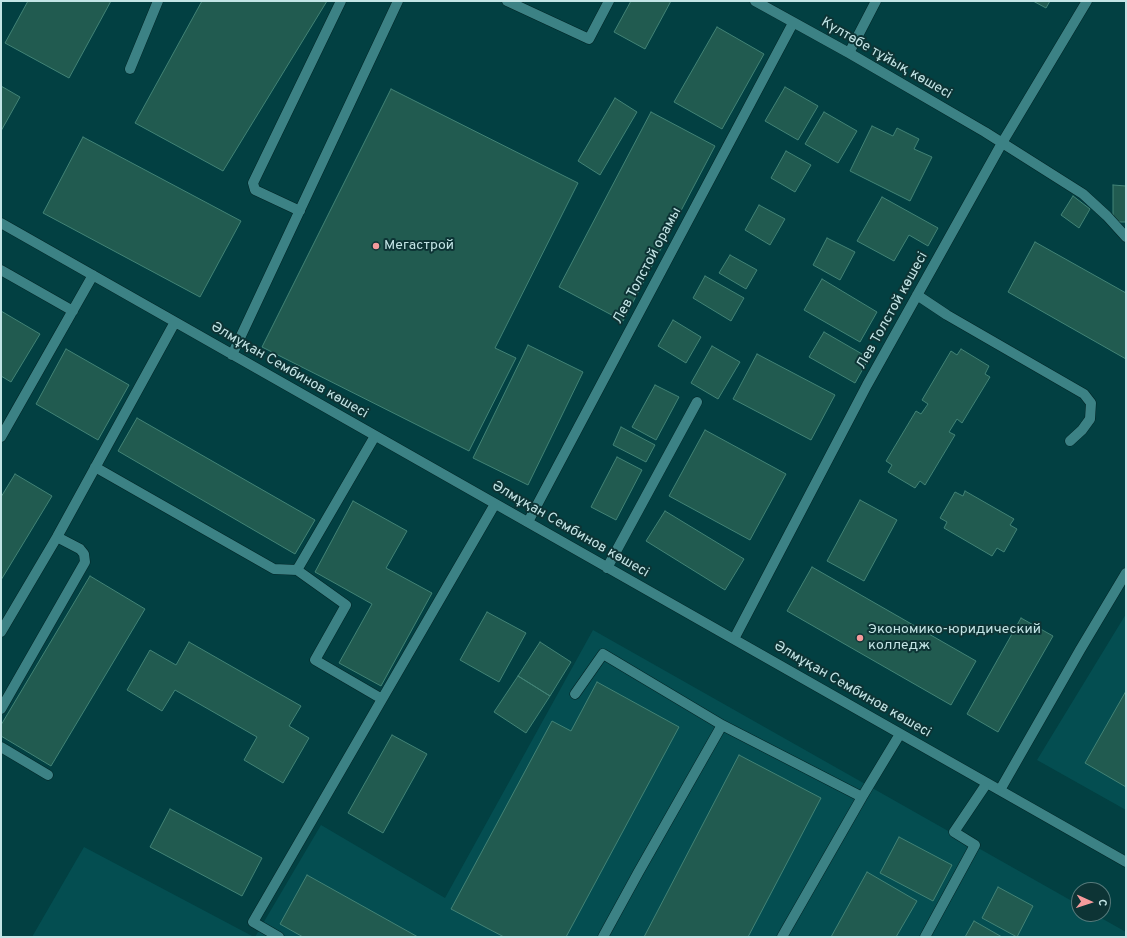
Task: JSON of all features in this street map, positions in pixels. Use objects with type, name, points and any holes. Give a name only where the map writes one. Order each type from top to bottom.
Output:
[{"type":"street","points":[[130,69],[158,1]]},
{"type":"street","points":[[300,211],[255,190],[252,183],[341,1]]},
{"type":"street","points":[[232,355],[398,1]]},
{"type":"street","points":[[507,1],[589,40],[609,1]]},
{"type":"street","name":"Күлтөбе тұйық көшесі","points":[[754,1],[849,53],[1002,143],[1083,194],[1107,216],[1126,238]]},
{"type":"street","points":[[849,53],[876,1]]},
{"type":"street","name":"Лев Толстой көшесі","points":[[734,639],[867,385],[1002,143],[1086,1]]},
{"type":"street","name":"Лев Толстой орамы","points":[[528,522],[793,23]]},
{"type":"street","name":"Әлмұқан Сембинов көшесі","points":[[1,223],[1126,862]]},
{"type":"street","points":[[1,270],[73,311]]},
{"type":"street","points":[[1,437],[93,275]]},
{"type":"street","points":[[917,295],[947,315],[1084,394],[1091,403],[1090,419],[1082,430],[1070,441]]},
{"type":"street","points":[[1,632],[57,537],[175,322]]},
{"type":"street","points":[[607,568],[697,402]]},
{"type":"street","points":[[297,570],[375,436]]},
{"type":"street","points":[[95,467],[274,570],[297,570],[346,605],[315,660],[382,699]]},
{"type":"street","points":[[279,937],[253,922],[495,504]]},
{"type":"street","points":[[1,709],[85,562],[84,554],[80,549],[57,537]]},
{"type":"street","points":[[1000,790],[1126,573]]},
{"type":"street","points":[[575,694],[602,654],[722,725],[862,797]]},
{"type":"street","points":[[603,937],[722,725]]},
{"type":"street","points":[[782,937],[900,734]]},
{"type":"street","points":[[1,747],[48,774]]},
{"type":"street","points":[[925,937],[975,845],[954,832],[987,783]]},
{"type":"shaded area","points":[[1126,614],[1126,810],[1037,760]]},
{"type":"shaded area","points":[[593,630],[1071,900],[1071,922],[1108,922],[1126,932],[1126,937],[255,937],[321,825],[445,898]]},
{"type":"shaded area","points":[[84,847],[254,937],[32,937]]},
{"type":"building","points":[[28,1],[111,1],[69,78],[5,43]]},
{"type":"building","points":[[202,1],[327,1],[223,171],[135,123]]},
{"type":"building","points":[[631,1],[671,1],[645,49],[614,32]]},
{"type":"building","points":[[1033,1],[1050,1],[1046,8]]},
{"type":"building","points":[[717,27],[764,54],[722,129],[674,102]]},
{"type":"building","points":[[1,86],[20,97],[1,131]]},
{"type":"building","points":[[785,87],[818,106],[798,140],[765,121]]},
{"type":"building","points":[[391,89],[578,183],[495,348],[516,358],[469,451],[262,347]]},
{"type":"building","points":[[615,98],[637,112],[600,175],[578,161]]},
{"type":"building","points":[[651,112],[715,146],[623,321],[559,287]]},
{"type":"building","points":[[824,112],[857,131],[838,163],[805,144]]},
{"type":"building","points":[[872,126],[893,136],[897,128],[919,139],[914,149],[932,157],[910,201],[850,171]]},
{"type":"building","points":[[83,137],[241,221],[200,297],[43,213]]},
{"type":"building","points":[[786,151],[811,165],[795,192],[771,178]]},
{"type":"building","points":[[1113,185],[1126,186],[1126,222],[1113,222]]},
{"type":"building","points":[[1073,196],[1090,209],[1079,228],[1061,215]]},
{"type":"building","points":[[882,197],[938,228],[928,246],[909,235],[894,261],[857,241]]},
{"type":"building","points":[[759,205],[785,219],[770,245],[745,230]]},
{"type":"building","points":[[827,238],[855,252],[840,280],[813,265]]},
{"type":"building","points":[[1035,242],[1126,293],[1126,359],[1008,292]]},
{"type":"building","points":[[730,255],[757,270],[746,289],[719,273]]},
{"type":"building","points":[[705,276],[744,298],[731,321],[693,298]]},
{"type":"building","points":[[822,279],[877,312],[860,342],[804,310]]},
{"type":"building","points":[[1,311],[40,334],[11,382],[1,376]]},
{"type":"building","points":[[673,320],[701,337],[686,363],[658,346]]},
{"type":"building","points":[[824,332],[869,358],[855,383],[809,357]]},
{"type":"building","points":[[528,345],[583,372],[528,485],[473,458]]},
{"type":"building","points":[[712,346],[740,362],[718,399],[691,383]]},
{"type":"building","points":[[66,349],[129,385],[98,440],[36,404]]},
{"type":"building","points":[[961,349],[989,366],[985,374],[990,377],[962,423],[957,419],[949,432],[955,435],[925,485],[920,481],[915,488],[888,472],[892,465],[886,461],[916,411],[921,414],[928,404],[922,400],[951,351],[957,355]]},
{"type":"building","points":[[757,354],[835,395],[811,440],[733,399]]},
{"type":"building","points":[[655,385],[679,397],[656,440],[632,427]]},
{"type":"building","points":[[137,418],[315,520],[295,554],[118,451]]},
{"type":"building","points":[[621,427],[655,445],[646,462],[613,445]]},
{"type":"building","points":[[705,430],[786,474],[750,540],[669,496]]},
{"type":"building","points":[[617,457],[642,470],[616,520],[591,507]]},
{"type":"building","points":[[15,474],[52,496],[1,580],[1,497]]},
{"type":"building","points":[[965,491],[1014,519],[1010,525],[1017,529],[1004,552],[997,548],[992,556],[944,528],[947,522],[940,518],[955,492],[963,496]]},
{"type":"building","points":[[860,500],[897,520],[864,581],[827,561]]},
{"type":"building","points":[[353,501],[407,531],[386,568],[432,593],[381,686],[339,663],[372,604],[315,572]]},
{"type":"building","points":[[665,511],[744,559],[725,590],[646,541]]},
{"type":"building","points":[[812,567],[976,661],[951,705],[787,611]]},
{"type":"building","points":[[90,576],[145,609],[51,766],[1,736],[1,725]]},
{"type":"building","points":[[487,612],[526,633],[499,682],[460,660]]},
{"type":"building","points":[[1021,618],[1053,636],[998,732],[967,714]]},
{"type":"building","points":[[189,642],[301,706],[289,726],[309,738],[283,783],[244,760],[257,737],[175,690],[162,711],[127,690],[150,650],[176,665]]},
{"type":"building","points":[[540,642],[571,662],[550,696],[518,676]]},
{"type":"building","points":[[518,676],[550,696],[526,733],[494,712]]},
{"type":"building","points":[[597,682],[679,727],[566,937],[504,937],[451,909],[552,721],[571,731]]},
{"type":"building","points":[[1126,691],[1126,787],[1085,763]]},
{"type":"building","points":[[392,735],[427,754],[383,833],[348,813]]},
{"type":"building","points":[[739,755],[821,798],[748,937],[644,937]]},
{"type":"building","points":[[170,809],[262,858],[242,896],[150,847]]},
{"type":"building","points":[[899,837],[952,865],[933,901],[880,873]]},
{"type":"building","points":[[867,872],[917,901],[896,937],[831,937]]},
{"type":"building","points":[[307,875],[418,937],[303,937],[280,924]]},
{"type":"building","points":[[998,887],[1033,906],[1017,937],[982,918]]},
{"type":"building","points":[[974,921],[1002,937],[965,937]]},
{"type":"place","name":"Мегастрой","points":[[376,246]]},
{"type":"place","name":"Экономико-юридический колледж","points":[[860,638]]}]
